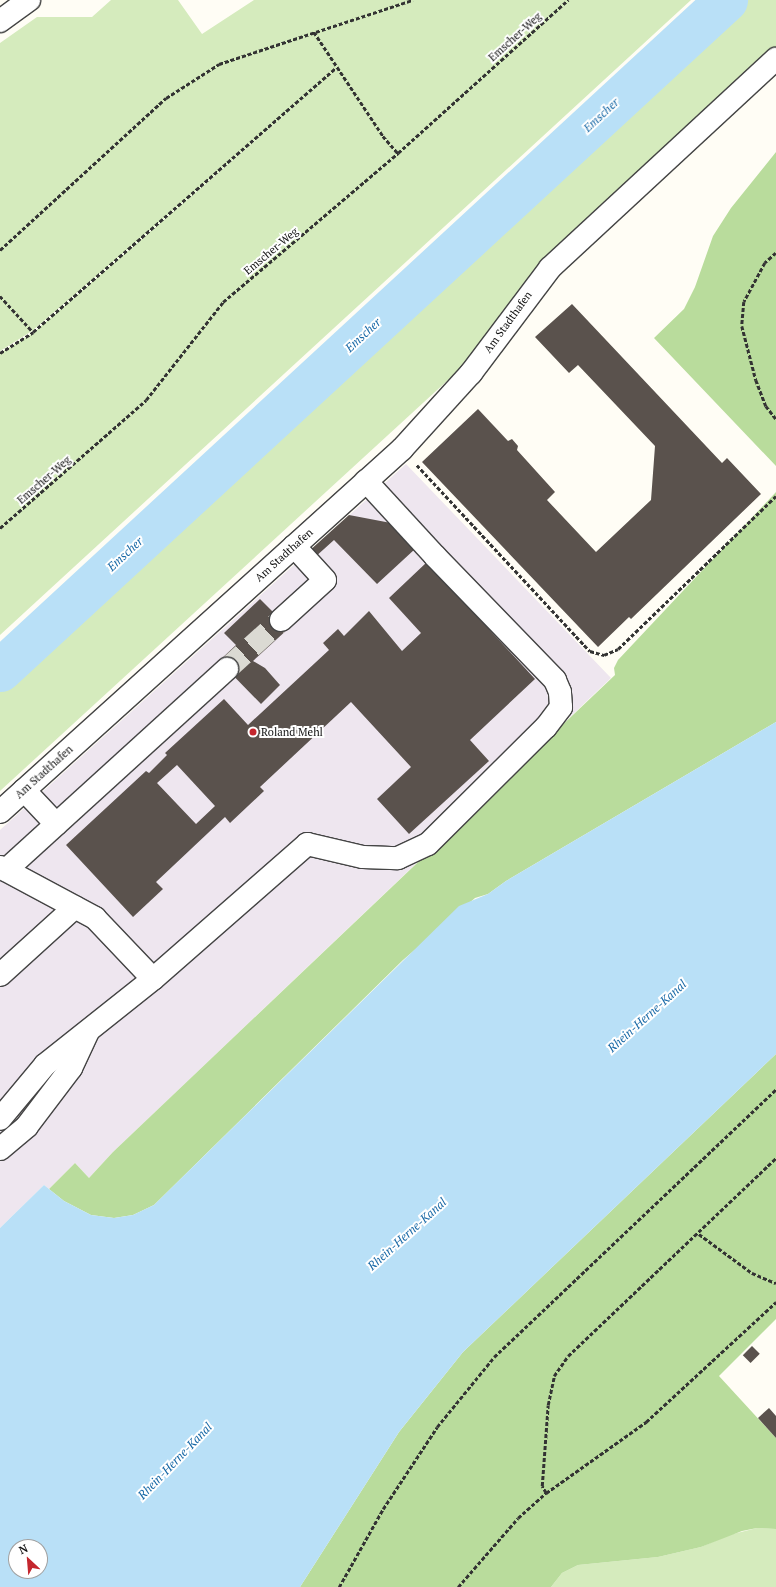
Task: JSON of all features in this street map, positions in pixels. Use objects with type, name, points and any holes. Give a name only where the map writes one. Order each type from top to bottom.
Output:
[{"type":"street","points":[[0,20],[29,0]]},
{"type":"street","name":"Am Stadthafen","points":[[0,812],[402,449],[471,373],[544,276],[776,59]]},
{"type":"street","points":[[0,1119],[45,1065],[153,979],[306,844],[363,856],[398,858],[428,844],[546,727],[561,707],[560,692],[555,680],[434,556],[366,481]]},
{"type":"street","points":[[281,620],[325,580],[294,546]]},
{"type":"street","points":[[153,979],[95,918],[3,869],[56,824],[227,669]]},
{"type":"street","points":[[24,790],[56,824]]},
{"type":"street","points":[[0,975],[75,907]]},
{"type":"street","points":[[0,1149],[26,1126],[71,1068],[91,1027]]},
{"type":"path","points":[[0,250],[166,98],[219,64],[413,0]]},
{"type":"path","name":"Emscher-Weg","points":[[0,528],[146,400],[223,302],[398,153],[568,0]]},
{"type":"path","points":[[314,32],[336,68],[382,136],[398,153]]},
{"type":"path","points":[[0,353],[33,332],[336,68]]},
{"type":"path","points":[[776,253],[765,263],[744,302],[742,326],[756,380],[766,406],[776,419]]},
{"type":"path","points":[[0,296],[33,332]]},
{"type":"path","points":[[402,449],[590,651],[604,655],[618,649],[776,496]]},
{"type":"path","points":[[339,1587],[383,1509],[437,1427],[494,1357],[776,1089]]},
{"type":"path","points":[[546,1493],[542,1486],[548,1405],[554,1376],[568,1356],[601,1322],[699,1234],[776,1158]]},
{"type":"path","points":[[699,1234],[752,1272],[776,1283]]},
{"type":"path","points":[[458,1587],[518,1518],[546,1493],[646,1422],[776,1302]]},
{"type":"shaded area","points":[[406,464],[611,678],[113,1152],[89,1178],[75,1163],[49,1189],[44,1185],[0,1228],[0,830]]},
{"type":"green space","points":[[111,0],[178,0],[202,34],[254,0],[691,0],[0,635],[0,353],[34,332],[313,91],[32,331],[0,351],[0,43],[37,17],[92,17]]},
{"type":"green space","points":[[746,0],[776,0],[776,47],[626,182],[564,242],[472,358],[0,791],[0,692]]},
{"type":"green space","points":[[776,152],[776,466],[654,338],[684,309],[695,287],[713,236],[731,208]]},
{"type":"green space","points":[[776,492],[776,722],[506,881],[488,894],[475,898],[403,960],[154,1205],[133,1215],[114,1218],[91,1215],[64,1201],[49,1189],[75,1163],[89,1178],[113,1152],[615,675],[614,668],[618,660]]},
{"type":"green space","points":[[776,1054],[776,1319],[719,1376],[776,1438],[776,1529],[757,1528],[742,1531],[701,1547],[658,1557],[578,1565],[562,1573],[551,1587],[300,1587],[399,1432],[463,1352]]},
{"type":"green space","points":[[757,1528],[776,1529],[776,1587],[551,1587],[562,1573],[578,1565],[658,1557],[701,1547],[729,1535]]},
{"type":"water","name":"Rhein-Herne-Kanal","points":[[776,722],[776,1054],[463,1352],[399,1432],[300,1587],[0,1587],[0,1228],[44,1185],[64,1201],[91,1215],[114,1218],[133,1215],[154,1205],[459,906],[488,894],[506,881]]},
{"type":"building","points":[[572,304],[722,463],[727,458],[761,494],[631,619],[629,617],[598,647],[422,462],[478,409],[508,441],[512,439],[518,446],[517,450],[555,492],[547,500],[596,552],[651,500],[655,446],[578,365],[569,373],[535,337]]},
{"type":"building","points":[[349,515],[391,523],[415,549],[377,584],[334,540],[314,558],[308,552]]},
{"type":"building","name":"Roland Mehl","points":[[427,562],[535,679],[470,740],[489,761],[409,834],[377,799],[411,767],[351,702],[260,787],[264,791],[230,823],[225,817],[156,882],[163,889],[133,917],[66,845],[146,771],[149,773],[167,755],[165,753],[224,699],[248,725],[329,650],[323,643],[338,629],[344,636],[369,611],[402,651],[421,633],[389,598]],"holes":[[[177,765],[215,806],[196,824],[157,783]]]},
{"type":"building","points":[[260,599],[289,628],[253,661],[265,668],[280,685],[261,704],[219,661],[236,645],[224,633]]},
{"type":"building","points":[[752,1346],[760,1354],[751,1363],[743,1355]]},
{"type":"building","points":[[769,1408],[776,1416],[776,1438],[758,1418]]},
{"type":"waterway","name":"Emscher","points":[[0,670],[726,0]]},
{"type":"tunnel","points":[[227,669],[281,620]]},
{"type":"place","name":"Roland Mehl","points":[[253,732]]}]
